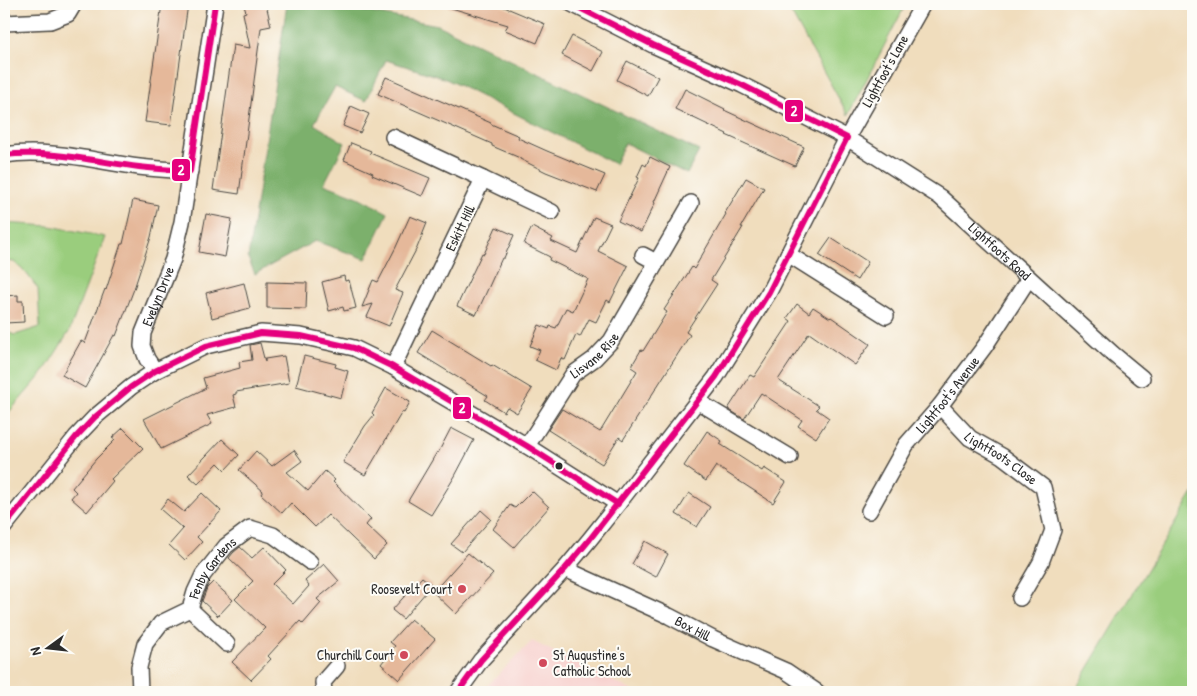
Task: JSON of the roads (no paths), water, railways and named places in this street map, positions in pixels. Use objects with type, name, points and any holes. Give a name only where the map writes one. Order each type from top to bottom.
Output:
[{"type":"street","points":[[4,23],[50,21],[68,14],[74,4]]},
{"type":"street","name":"Evelyn Drive","points":[[155,371],[147,359],[142,346],[143,333],[173,259],[182,222],[214,4]]},
{"type":"street","name":"Lightfoots Road","points":[[572,4],[742,85],[847,138],[940,197],[1112,354],[1142,378]]},
{"type":"street","name":"Lightfoot's Lane","points":[[458,692],[481,660],[565,569],[716,377],[769,292],[847,138],[922,4]]},
{"type":"street","points":[[392,137],[552,212]]},
{"type":"street","points":[[4,155],[17,153],[50,154],[141,167],[190,171]]},
{"type":"street","name":"Eskitt Hill","points":[[394,367],[483,179]]},
{"type":"street","name":"Lisvane Rise","points":[[527,446],[573,374],[594,359],[611,342],[691,203]]},
{"type":"street","points":[[788,254],[886,316]]},
{"type":"street","points":[[643,255],[656,262]]},
{"type":"street","name":"Lightfoot's Avenue","points":[[869,511],[906,445],[940,406],[985,346],[1029,278]]},
{"type":"street","points":[[4,527],[95,417],[131,387],[155,371],[206,346],[261,333],[300,336],[354,348],[394,367],[527,446],[618,504]]},
{"type":"street","points":[[697,401],[790,457]]},
{"type":"street","name":"Lightfoots Close","points":[[940,406],[970,438],[1002,456],[1043,487],[1053,530],[1041,562],[1020,598]]},
{"type":"street","name":"Fenby Gardens","points":[[136,692],[139,666],[145,644],[161,623],[190,609],[203,575],[226,546],[250,528],[273,535],[310,562]]},
{"type":"street","name":"Box Hill","points":[[565,569],[670,616],[713,639],[786,671],[817,692]]},
{"type":"street","points":[[190,609],[227,644]]},
{"type":"street","points":[[324,692],[323,682],[337,666]]},
{"type":"place","name":"Roosevelt Court","points":[[462,589]]},
{"type":"place","name":"Churchill Court","points":[[404,655]]},
{"type":"place","name":"St Augustine's Catholic School","points":[[543,663]]}]
